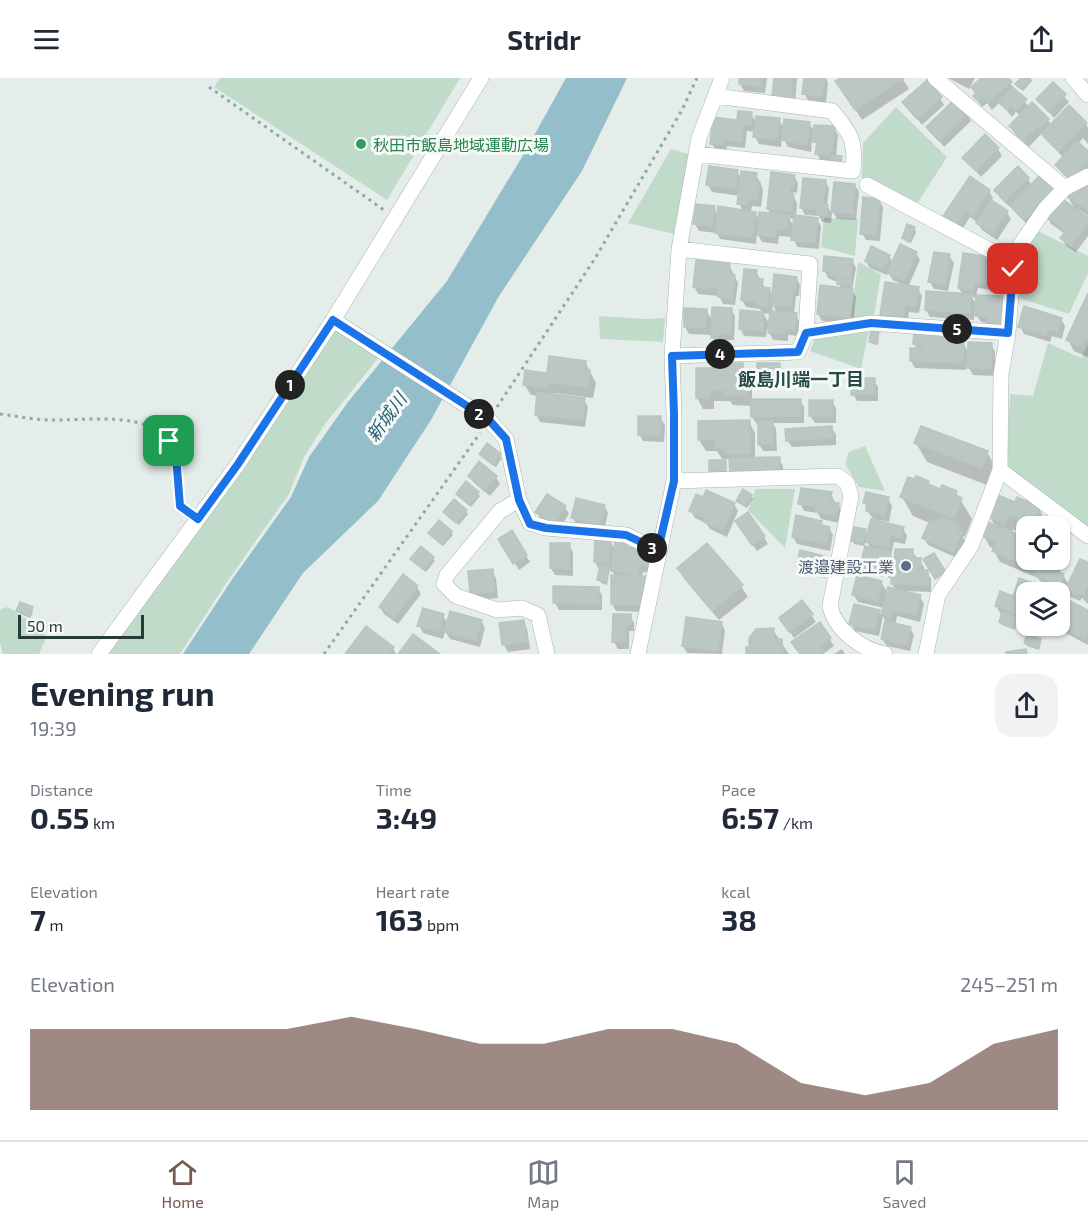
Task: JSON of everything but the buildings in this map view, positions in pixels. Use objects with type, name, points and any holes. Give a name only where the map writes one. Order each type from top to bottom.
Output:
[{"type":"street","points":[[99,654],[238,464],[333,320],[481,78]]},
{"type":"street","points":[[638,654],[674,481],[672,356],[679,249],[699,138],[722,78]]},
{"type":"street","points":[[935,78],[1065,188]]},
{"type":"street","points":[[1073,78],[1088,95]]},
{"type":"street","points":[[696,154],[853,171],[855,148],[846,128],[832,111],[714,96]]},
{"type":"street","points":[[926,654],[938,595],[971,546],[1000,471],[1001,374],[1008,333],[1014,263],[1018,248],[1045,209],[1065,188],[1088,176]]},
{"type":"street","points":[[867,185],[1014,263]]},
{"type":"street","points":[[672,356],[798,352],[806,333],[810,264],[679,249]]},
{"type":"street","points":[[333,320],[489,420],[506,439],[519,500],[530,524],[546,528],[626,535],[658,550]]},
{"type":"street","points":[[806,333],[871,323],[1008,333]]},
{"type":"street","points":[[1000,471],[1088,536]]},
{"type":"street","points":[[674,481],[838,476],[847,483],[851,496],[830,606],[832,616],[847,634],[873,652],[885,654]]},
{"type":"street","points":[[519,500],[500,511],[447,574],[444,584],[456,596],[466,600],[497,610],[522,608],[538,615],[547,654]]},
{"type":"path","points":[[324,654],[489,420],[594,260],[682,110],[697,78]]},
{"type":"path","points":[[208,87],[396,218]]},
{"type":"path","points":[[0,414],[49,421],[112,419],[140,423],[159,430],[169,441],[176,456],[180,506],[198,519]]},
{"type":"green space","name":"秋田市飯島地域運動広場","points":[[220,78],[460,78],[387,200],[214,87]]},
{"type":"green space","points":[[896,107],[947,157],[915,207],[862,178],[863,143]]},
{"type":"green space","points":[[671,149],[689,154],[674,234],[628,223]]},
{"type":"green space","points":[[824,218],[858,219],[855,256],[821,247]]},
{"type":"green space","points":[[1038,231],[1088,256],[1088,273],[1069,314],[1016,297],[1023,253]]},
{"type":"green space","points":[[858,262],[881,274],[874,316],[851,319]]},
{"type":"green space","points":[[599,316],[665,318],[663,342],[600,339]]},
{"type":"green space","points":[[336,329],[379,357],[325,424],[304,457],[289,494],[180,654],[104,654]]},
{"type":"green space","points":[[869,330],[861,369],[810,351],[815,339]]},
{"type":"green space","points":[[1048,343],[1081,358],[1088,344],[1088,526],[1007,469],[1010,394],[1033,396]]},
{"type":"green space","points":[[865,446],[885,491],[859,487],[845,464],[849,452]]},
{"type":"green space","points":[[756,489],[795,489],[785,548],[748,510]]},
{"type":"green space","points":[[8,607],[44,631],[45,640],[39,654],[3,654],[0,643],[0,611]]},
{"type":"water","name":"新城川","points":[[566,78],[627,78],[582,171],[499,296],[431,420],[378,501],[303,573],[249,654],[183,654],[233,578],[291,497],[309,457],[348,402],[447,281],[522,157]]},
{"type":"place","name":"秋田市飯島地域運動広場","points":[[361,144]]},
{"type":"place","name":"渡邉建設工業","points":[[906,566]]},
{"type":"district","name":"飯島川端一丁目","points":[[801,379]]},
{"type":"route","points":[[169,441],[176,456],[180,506],[188,514],[198,519],[238,464],[333,320],[489,420],[506,439],[519,500],[530,524],[546,528],[626,535],[658,550],[674,481],[672,356],[798,352],[806,333],[871,323],[1008,333],[1013,269]]}]
